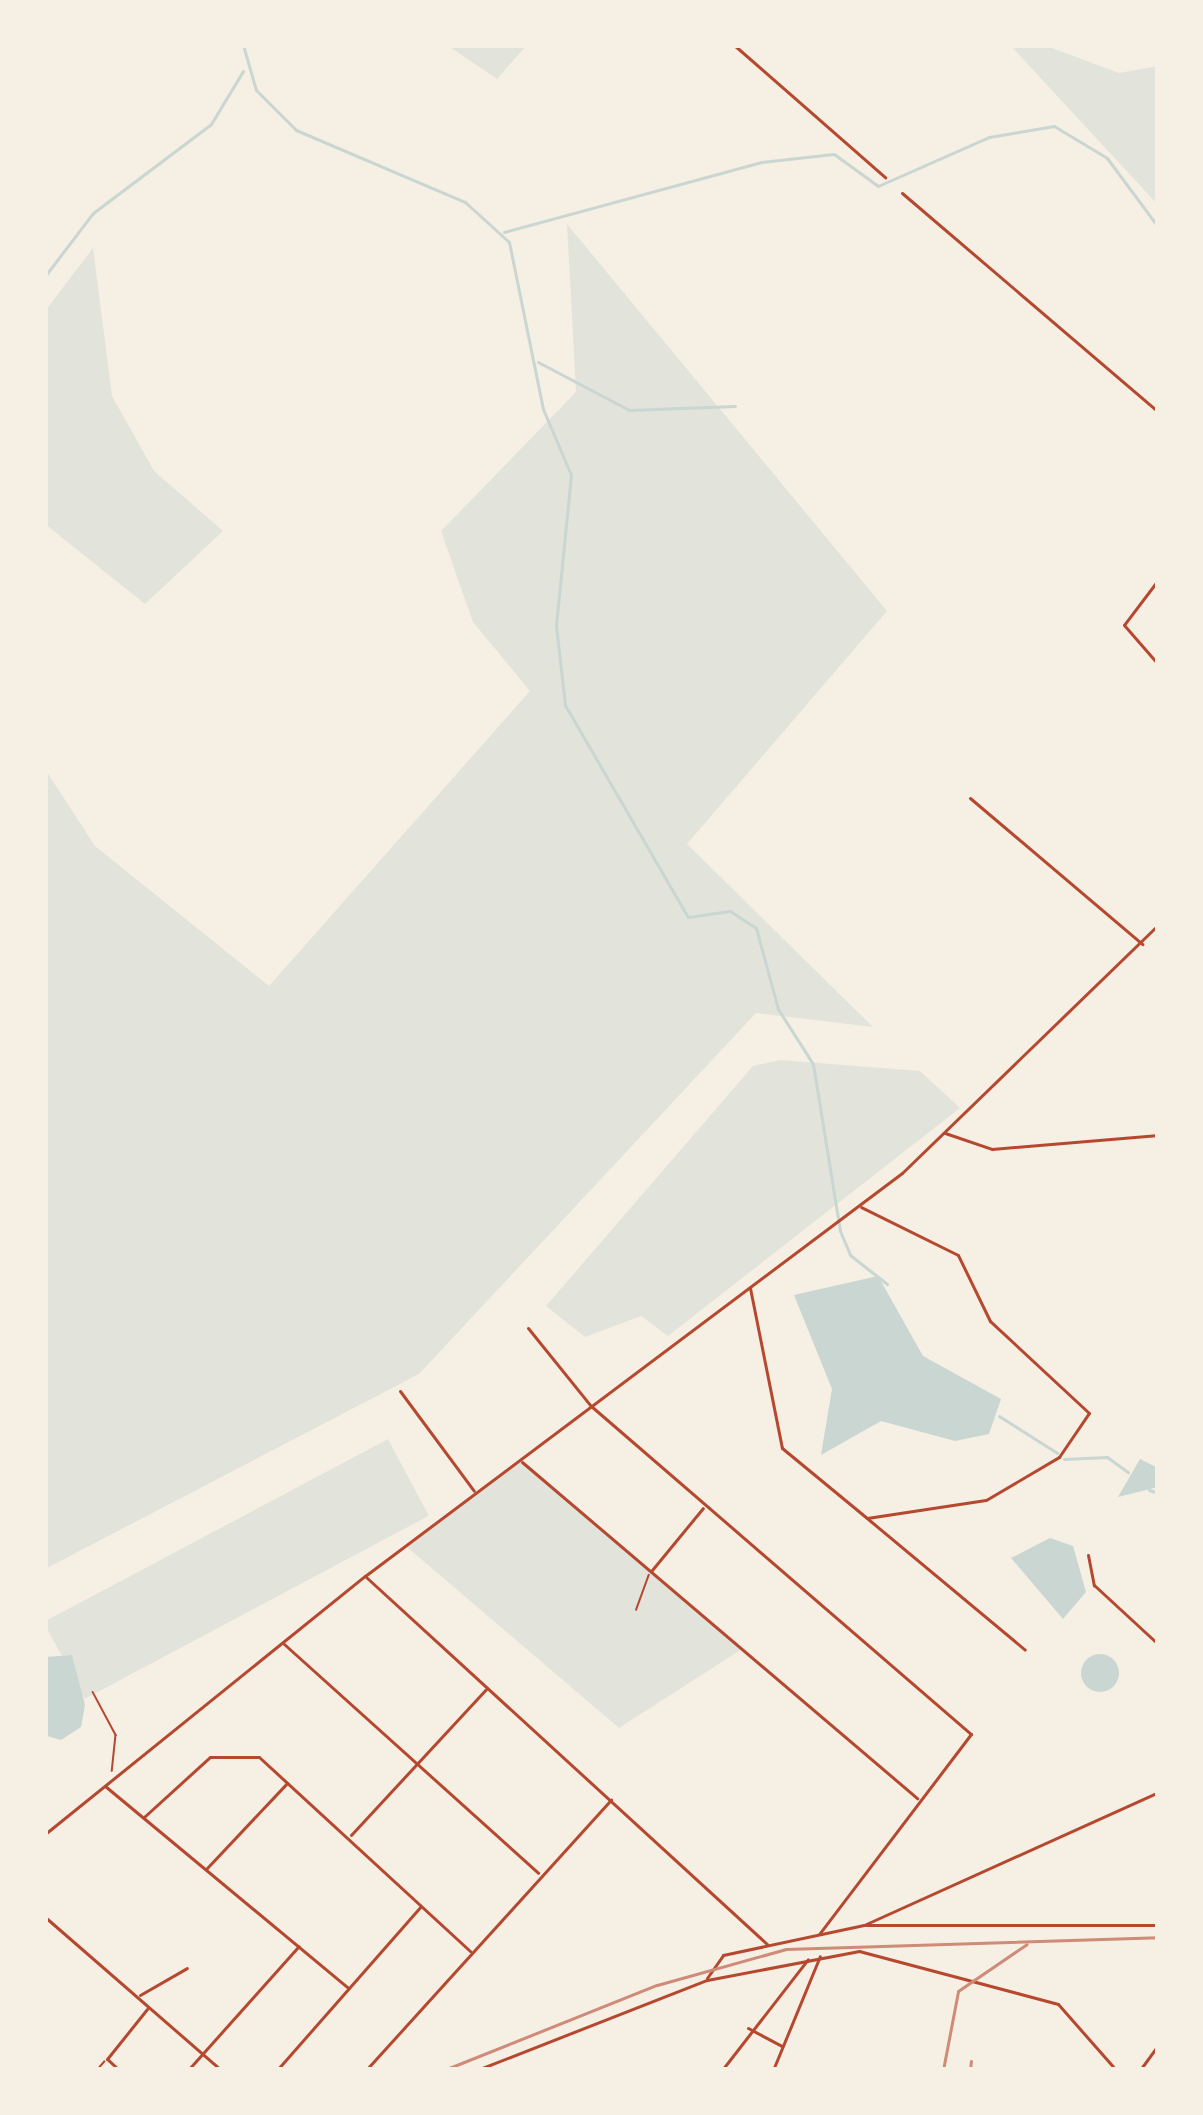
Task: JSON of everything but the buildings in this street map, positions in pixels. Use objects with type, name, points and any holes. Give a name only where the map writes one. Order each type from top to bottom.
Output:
[{"type":"street","points":[[734,45],[885,177]]},
{"type":"street","points":[[902,193],[1158,412]]},
{"type":"street","points":[[1158,580],[1124,625],[1158,664]]},
{"type":"street","points":[[970,798],[1142,944]]},
{"type":"street","points":[[45,1834],[364,1576],[861,1207],[946,1133],[1158,925]]},
{"type":"street","points":[[946,1133],[992,1149],[1158,1135]]},
{"type":"street","points":[[861,1207],[958,1255],[990,1322],[1089,1413],[1059,1457],[986,1500],[867,1518]]},
{"type":"street","points":[[750,1288],[782,1448],[1025,1650]]},
{"type":"street","points":[[529,1328],[591,1406],[971,1734],[819,1934]]},
{"type":"street","points":[[400,1391],[476,1492]]},
{"type":"street","points":[[519,1460],[918,1799]]},
{"type":"street","points":[[650,1571],[704,1507]]},
{"type":"street","points":[[1088,1555],[1094,1585],[1158,1644]]},
{"type":"street","points":[[364,1576],[767,1944]]},
{"type":"street","points":[[284,1644],[540,1874]]},
{"type":"street","points":[[350,1836],[488,1687]]},
{"type":"street","points":[[144,1817],[210,1757],[244,1753],[288,1781],[470,1951]]},
{"type":"street","points":[[207,1868],[288,1781]]},
{"type":"street","points":[[105,1786],[348,1988]]},
{"type":"street","points":[[864,1925],[1158,1792]]},
{"type":"street","points":[[366,2070],[611,1800]]},
{"type":"street","points":[[278,2070],[423,1905]]},
{"type":"street","points":[[45,1917],[221,2070]]},
{"type":"street","points":[[707,1980],[715,1959],[864,1925],[1158,1925]]},
{"type":"street","points":[[188,2070],[298,1946]]},
{"type":"street","points":[[477,2070],[707,1980],[859,1951],[1058,2004],[1116,2070]]},
{"type":"street","points":[[773,2070],[820,1955]]},
{"type":"street","points":[[722,2070],[746,2027],[809,1957]]},
{"type":"street","points":[[139,1996],[187,1968]]},
{"type":"street","points":[[119,2070],[106,2059],[148,2008]]},
{"type":"street","points":[[746,2027],[783,2046]]},
{"type":"street","points":[[1140,2070],[1158,2045]]},
{"type":"lane","points":[[636,1610],[650,1571]]},
{"type":"lane","points":[[97,2070],[106,2059]]},
{"type":"path","points":[[93,1692],[116,1735],[111,1781]]},
{"type":"shaded area","points":[[447,45],[527,45],[497,79]]},
{"type":"shaded area","points":[[1010,45],[1044,45],[1119,73],[1158,66],[1158,205]]},
{"type":"shaded area","points":[[567,224],[887,611],[687,844],[873,1027],[756,1013],[419,1374],[45,1569],[45,769],[95,846],[269,986],[530,691],[473,622],[441,531],[576,392]]},
{"type":"shaded area","points":[[93,248],[112,396],[154,471],[223,531],[145,604],[45,524],[45,311]]},
{"type":"shaded area","points":[[780,1060],[920,1071],[960,1108],[668,1336],[641,1316],[585,1337],[546,1306],[753,1066]]},
{"type":"shaded area","points":[[878,1276],[923,1356],[1001,1399],[989,1434],[955,1441],[881,1421],[821,1455],[832,1389],[794,1295]]},
{"type":"shaded area","points":[[388,1439],[429,1516],[84,1699],[45,1621]]},
{"type":"shaded area","points":[[1140,1459],[1158,1468],[1158,1487],[1118,1497]]},
{"type":"shaded area","points":[[520,1461],[742,1649],[619,1728],[407,1547]]},
{"type":"shaded area","points":[[1050,1538],[1073,1546],[1086,1592],[1063,1619],[1011,1558]]},
{"type":"shaded area","points":[[1100,1654],[1113,1660],[1119,1673],[1113,1686],[1100,1692],[1087,1686],[1081,1673],[1087,1660]]},
{"type":"shaded area","points":[[72,1655],[85,1705],[81,1727],[61,1740],[47,1736],[45,1657]]},
{"type":"waterway","points":[[243,45],[256,90],[296,130],[465,202],[509,242],[543,409],[571,475],[556,626],[565,705],[688,917],[730,911],[756,928],[778,1009],[813,1064],[840,1231],[850,1255],[887,1284]]},
{"type":"waterway","points":[[45,276],[93,213],[211,124],[243,71]]},
{"type":"waterway","points":[[504,232],[761,162],[834,154],[878,186],[989,137],[1054,126],[1107,158],[1158,227]]},
{"type":"waterway","points":[[538,362],[629,410],[735,406]]},
{"type":"waterway","points":[[999,1416],[1057,1453]]},
{"type":"waterway","points":[[1064,1459],[1107,1457],[1128,1472]]},
{"type":"waterway","points":[[1149,1490],[1158,1493]]},
{"type":"railway","points":[[444,2070],[657,1985],[786,1949],[1158,1937]]},
{"type":"railway","points":[[943,2070],[958,1991],[1027,1944]]},
{"type":"railway","points":[[970,2070],[971,2061]]}]
